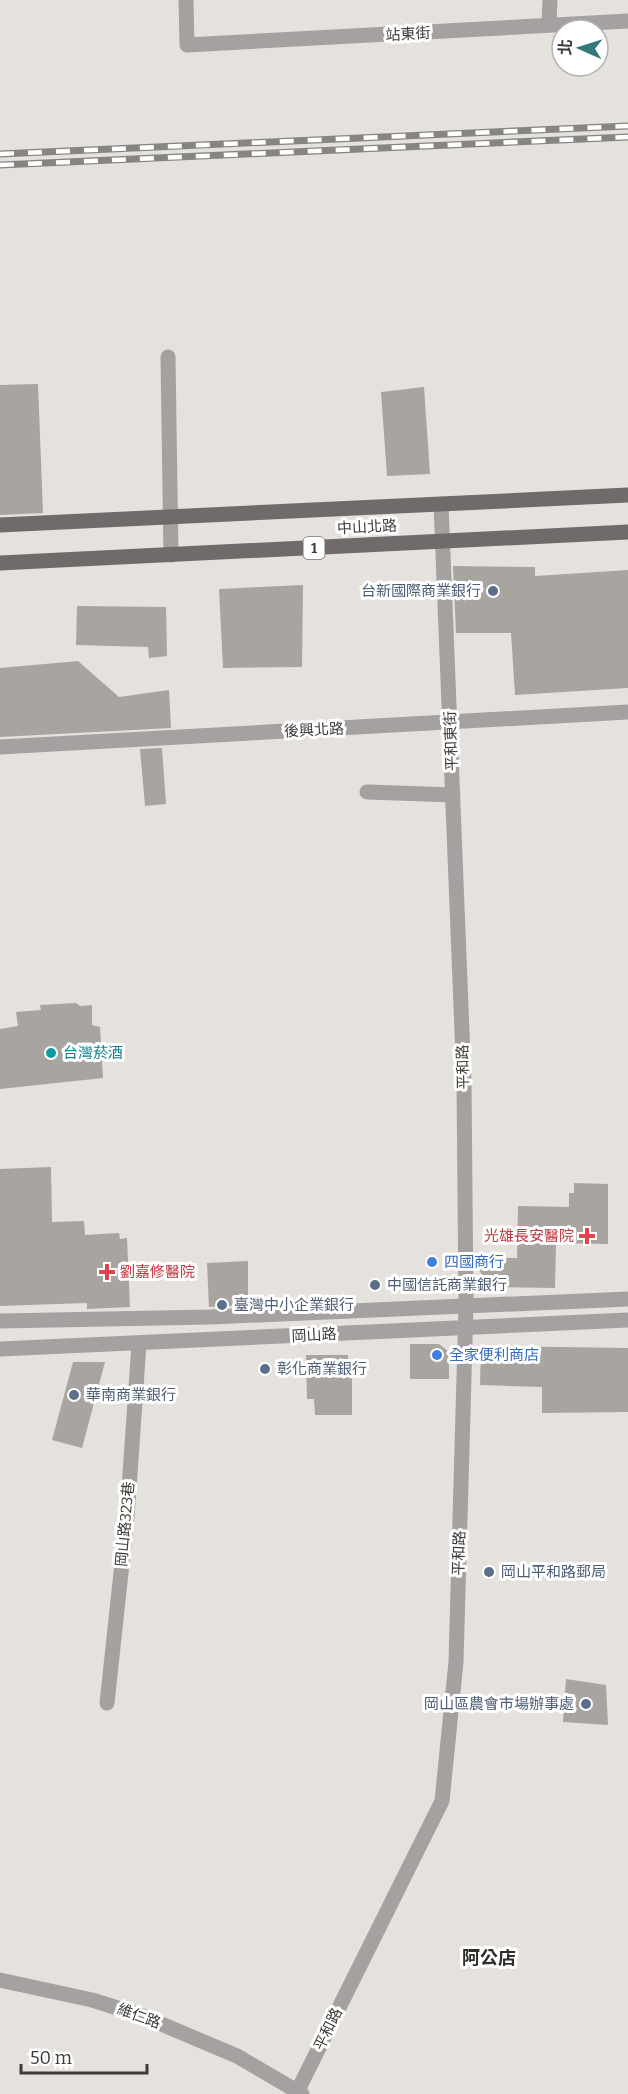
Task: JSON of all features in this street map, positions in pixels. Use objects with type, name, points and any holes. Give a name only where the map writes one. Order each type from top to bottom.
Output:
[{"type":"main road","name":"中山北路","points":[[0,525],[628,495]]},
{"type":"main road","name":"中山北路","points":[[0,564],[628,532]]},
{"type":"street","name":"站東街","points":[[186,0],[187,45],[628,21]]},
{"type":"street","points":[[549,24],[550,0]]},
{"type":"street","points":[[168,357],[168,517],[171,555]]},
{"type":"street","name":"平和東街","points":[[441,504],[461,977]]},
{"type":"street","name":"後興北路","points":[[0,747],[628,712]]},
{"type":"street","points":[[367,792],[453,795]]},
{"type":"street","name":"平和路","points":[[298,2093],[442,1802],[456,1662],[466,1328],[461,977]]},
{"type":"street","name":"岡山路","points":[[0,1321],[211,1317],[628,1299]]},
{"type":"street","name":"岡山路","points":[[0,1349],[628,1320]]},
{"type":"street","name":"岡山路323巷","points":[[107,1703],[127,1517],[139,1344]]},
{"type":"street","name":"維仁路","points":[[0,1980],[92,2000],[140,2015],[237,2056],[298,2093]]},
{"type":"building","points":[[38,384],[43,513],[0,515],[0,385]]},
{"type":"building","points":[[424,387],[430,474],[387,476],[381,392]]},
{"type":"building","points":[[453,566],[535,567],[535,576],[628,570],[628,688],[515,695],[511,633],[456,633]]},
{"type":"building","points":[[303,585],[302,667],[223,668],[219,589]]},
{"type":"building","points":[[77,606],[166,607],[167,656],[149,658],[148,647],[76,645]]},
{"type":"building","points":[[78,661],[119,697],[169,690],[171,728],[0,737],[0,668]]},
{"type":"building","points":[[162,748],[166,804],[145,806],[140,749]]},
{"type":"building","name":"台灣菸酒","points":[[76,1003],[80,1006],[92,1005],[92,1025],[100,1027],[103,1078],[0,1089],[0,1029],[18,1026],[16,1012],[41,1010],[40,1005]]},
{"type":"building","points":[[51,1167],[52,1222],[84,1221],[85,1235],[119,1233],[120,1239],[127,1238],[130,1307],[87,1309],[87,1303],[0,1306],[0,1169]]},
{"type":"building","name":"光雄長安醫院","points":[[574,1183],[608,1184],[608,1244],[556,1243],[555,1288],[499,1287],[487,1284],[481,1274],[477,1258],[517,1258],[518,1206],[569,1207],[569,1193],[574,1193]]},
{"type":"building","points":[[248,1261],[248,1302],[244,1305],[209,1307],[207,1263]]},
{"type":"building","points":[[410,1344],[439,1344],[449,1352],[449,1379],[410,1379]]},
{"type":"building","points":[[481,1346],[628,1348],[628,1412],[542,1413],[542,1387],[480,1385]]},
{"type":"building","points":[[306,1355],[348,1355],[348,1366],[352,1366],[352,1415],[315,1415],[314,1399],[307,1399]]},
{"type":"building","points":[[73,1362],[105,1362],[82,1448],[52,1440]]},
{"type":"building","name":"岡山區農會市場辦事處","points":[[566,1679],[606,1685],[608,1725],[563,1722]]},
{"type":"railway","points":[[0,154],[628,126]]},
{"type":"railway","points":[[0,165],[628,137]]},
{"type":"place","name":"台新國際商業銀行","points":[[493,591]]},
{"type":"place","name":"台灣菸酒","points":[[51,1053]]},
{"type":"place","name":"光雄長安醫院","points":[[587,1236]]},
{"type":"place","name":"四國商行","points":[[432,1262]]},
{"type":"place","name":"劉嘉修醫院","points":[[107,1272]]},
{"type":"place","name":"中國信託商業銀行","points":[[375,1285]]},
{"type":"place","name":"臺灣中小企業銀行","points":[[222,1305]]},
{"type":"place","name":"全家便利商店","points":[[437,1355]]},
{"type":"place","name":"彰化商業銀行","points":[[265,1369]]},
{"type":"place","name":"華南商業銀行","points":[[74,1395]]},
{"type":"place","name":"岡山平和路郵局","points":[[489,1572]]},
{"type":"place","name":"岡山區農會市場辦事處","points":[[586,1704]]},
{"type":"district","name":"阿公店","points":[[489,1958]]}]
